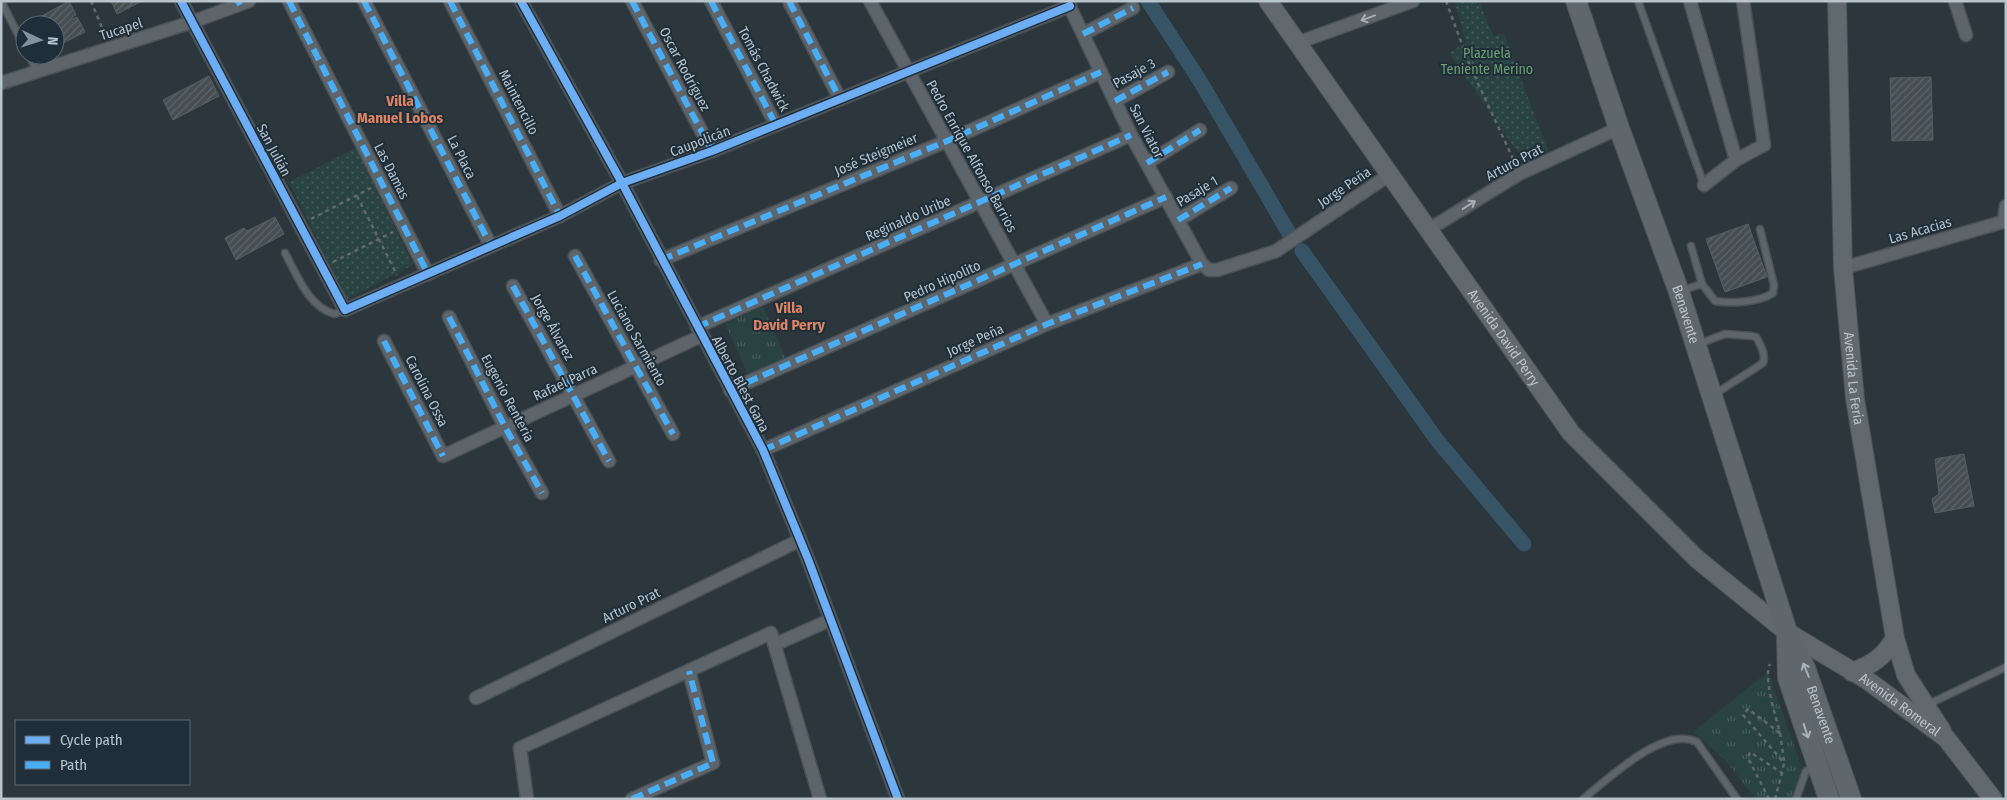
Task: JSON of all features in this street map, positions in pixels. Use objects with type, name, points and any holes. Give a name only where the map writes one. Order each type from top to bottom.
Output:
[{"type":"main road","name":"Avenida David Perry","points":[[1268,1],[1388,175],[1571,433],[1697,559],[1787,632]]},
{"type":"main road","name":"Benavente","points":[[1576,1],[1619,128],[1679,292],[1787,632],[1805,668],[1851,799]]},
{"type":"main road","name":"Avenida La Feria","points":[[1837,1],[1843,268],[1854,399],[1895,638],[1906,675],[1946,738]]},
{"type":"main road","name":"Benavente","points":[[1787,632],[1788,678],[1829,799]]},
{"type":"main road","name":"Avenida Romeral","points":[[1787,632],[1867,680],[1946,738],[1993,799]]},
{"type":"main road","points":[[1852,672],[1874,664],[1887,651],[1895,638]]},
{"type":"street","name":"San Julián","points":[[181,1],[345,310]]},
{"type":"street","name":"Las Damas","points":[[289,1],[428,274]]},
{"type":"street","name":"La Placa","points":[[364,1],[491,246]]},
{"type":"street","name":"Maintencillo","points":[[450,1],[560,216]]},
{"type":"street","name":"Alberto Blest Gana","points":[[521,1],[622,183],[763,450],[800,540],[898,799]]},
{"type":"street","name":"Oscar Rodríguez","points":[[632,1],[712,151]]},
{"type":"street","name":"Tomás Chadwick","points":[[711,1],[776,125]]},
{"type":"street","points":[[789,1],[840,99]]},
{"type":"street","name":"Pedro Enrique Alfonso Barrios","points":[[870,1],[1047,324]]},
{"type":"street","points":[[1297,43],[1413,1]]},
{"type":"street","points":[[1690,1],[1736,160]]},
{"type":"street","points":[[1704,185],[1736,160],[1764,145],[1743,1]]},
{"type":"street","points":[[1955,1],[1966,35]]},
{"type":"street","name":"Tucapel","points":[[1,83],[192,22],[242,2]]},
{"type":"street","name":"Caupolicán","points":[[345,310],[560,216],[622,183],[712,151],[1068,4]]},
{"type":"street","name":"San Viator","points":[[1068,4],[1131,135],[1206,267]]},
{"type":"street","points":[[1083,34],[1133,8]]},
{"type":"street","name":"José Steigmeier","points":[[661,260],[947,141],[1101,72]]},
{"type":"street","name":"Pasaje 3","points":[[1115,101],[1168,72]]},
{"type":"street","name":"Arturo Prat","points":[[1428,230],[1520,174],[1619,128]]},
{"type":"street","points":[[1147,163],[1200,130]]},
{"type":"street","name":"Reginaldo Uribe","points":[[699,331],[1131,135]]},
{"type":"street","name":"Jorge Peña","points":[[763,450],[1047,324],[1206,267],[1217,270],[1276,251],[1388,175]]},
{"type":"street","name":"Pasaje 1","points":[[1178,220],[1231,188]]},
{"type":"street","name":"Pedro Hipolito","points":[[730,390],[1166,198]]},
{"type":"street","points":[[2005,221],[2006,206]]},
{"type":"street","name":"Las Acacias","points":[[1843,268],[2005,221]]},
{"type":"street","name":"Luciano Sarmiento","points":[[575,256],[673,434]]},
{"type":"street","name":"Jorge Álvarez","points":[[513,286],[610,461]]},
{"type":"street","name":"Eugenio Renteria","points":[[449,317],[505,427],[542,493]]},
{"type":"street","name":"Rafael Parra","points":[[443,456],[636,366],[699,331]]},
{"type":"street","name":"Carolina Ossa","points":[[384,341],[443,456]]},
{"type":"street","name":"Arturo Prat","points":[[476,698],[800,540]]},
{"type":"street","points":[[776,644],[830,620]]},
{"type":"street","points":[[527,799],[520,748],[771,633],[776,644],[820,799]]},
{"type":"street","points":[[632,799],[713,763],[689,671]]},
{"type":"lane","points":[[1,1],[15,28]]},
{"type":"lane","points":[[1638,1],[1704,185]]},
{"type":"lane","points":[[34,65],[37,72]]},
{"type":"lane","points":[[1691,246],[1702,284],[1715,301],[1723,302],[1766,297],[1772,293],[1774,284],[1760,229]]},
{"type":"lane","points":[[285,253],[309,296],[320,308],[334,314],[345,310]]},
{"type":"lane","points":[[1679,292],[1702,284]]},
{"type":"lane","points":[[1695,345],[1725,334],[1752,336],[1756,337],[1760,343],[1765,358],[1764,363],[1712,396]]},
{"type":"lane","points":[[1926,706],[2006,667]]},
{"type":"lane","points":[[1583,799],[1651,747],[1680,737],[1688,737],[1697,742],[1737,799]]},
{"type":"lane","points":[[1796,799],[1806,771],[1817,766]]},
{"type":"path","points":[[92,1],[109,49]]},
{"type":"path","points":[[1446,1],[1470,66],[1520,174]]},
{"type":"path","points":[[299,224],[381,183]]},
{"type":"path","points":[[356,196],[402,285]]},
{"type":"path","points":[[322,268],[403,226]]},
{"type":"path","points":[[1772,662],[1768,669],[1784,763],[1775,799]]},
{"type":"path","points":[[1780,732],[1748,709],[1744,715],[1784,763]]},
{"type":"path","points":[[1769,799],[1748,758],[1750,752],[1782,772]]},
{"type":"green space","name":"Plazuela Teniente Merino","points":[[1462,1],[1479,1],[1493,36],[1504,34],[1548,151],[1525,163],[1449,53],[1466,42],[1455,4]]},
{"type":"green space","points":[[356,148],[413,265],[347,299],[289,182]]},
{"type":"green space","points":[[763,307],[787,361],[750,378],[725,324]]},
{"type":"green space","points":[[1768,672],[1806,779],[1798,799],[1756,799],[1725,760],[1693,732]]},
{"type":"building","points":[[69,1],[76,15],[72,17],[73,19],[77,17],[85,32],[65,42],[65,15],[44,15]]},
{"type":"building","points":[[111,1],[142,1],[117,14]]},
{"type":"building","points":[[209,76],[219,96],[173,120],[163,100]]},
{"type":"building","points":[[1931,77],[1933,140],[1892,141],[1890,78]]},
{"type":"building","points":[[275,217],[284,234],[236,260],[225,238],[244,228],[247,231]]},
{"type":"building","points":[[1748,224],[1767,277],[1725,292],[1706,239]]},
{"type":"building","points":[[1964,454],[1974,506],[1935,513],[1932,499],[1939,494],[1935,459]]},
{"type":"waterway","points":[[1148,1],[1200,81],[1289,233]]},
{"type":"waterway","points":[[1302,251],[1437,440],[1524,544]]},
{"type":"marked path","points":[[238,1],[240,5]]},
{"type":"marked path","points":[[289,1],[428,274]]},
{"type":"marked path","points":[[364,1],[491,246]]},
{"type":"marked path","points":[[450,1],[560,216]]},
{"type":"marked path","points":[[632,1],[712,151]]},
{"type":"marked path","points":[[711,1],[776,125]]},
{"type":"marked path","points":[[789,1],[840,99]]},
{"type":"marked path","points":[[1083,34],[1133,8]]},
{"type":"marked path","points":[[661,260],[947,141],[1101,72]]},
{"type":"marked path","points":[[1115,101],[1168,72]]},
{"type":"marked path","points":[[1147,163],[1200,130]]},
{"type":"marked path","points":[[697,327],[1131,135]]},
{"type":"marked path","points":[[1178,220],[1231,188]]},
{"type":"marked path","points":[[730,390],[1166,197]]},
{"type":"marked path","points":[[575,256],[673,434]]},
{"type":"marked path","points":[[763,450],[1047,324],[1202,264]]},
{"type":"marked path","points":[[513,286],[609,461]]},
{"type":"marked path","points":[[449,317],[505,427],[542,493]]},
{"type":"marked path","points":[[384,341],[443,456]]},
{"type":"marked path","points":[[632,799],[713,763],[689,671]]},
{"type":"cycle path","points":[[181,1],[345,310],[560,216],[622,183],[712,151],[1070,6]]},
{"type":"cycle path","points":[[521,1],[622,183],[763,450],[808,559],[898,799]]},
{"type":"district","name":"Villa Manuel Lobos","points":[[400,110]]},
{"type":"district","name":"Villa David Perry","points":[[789,316]]}]
